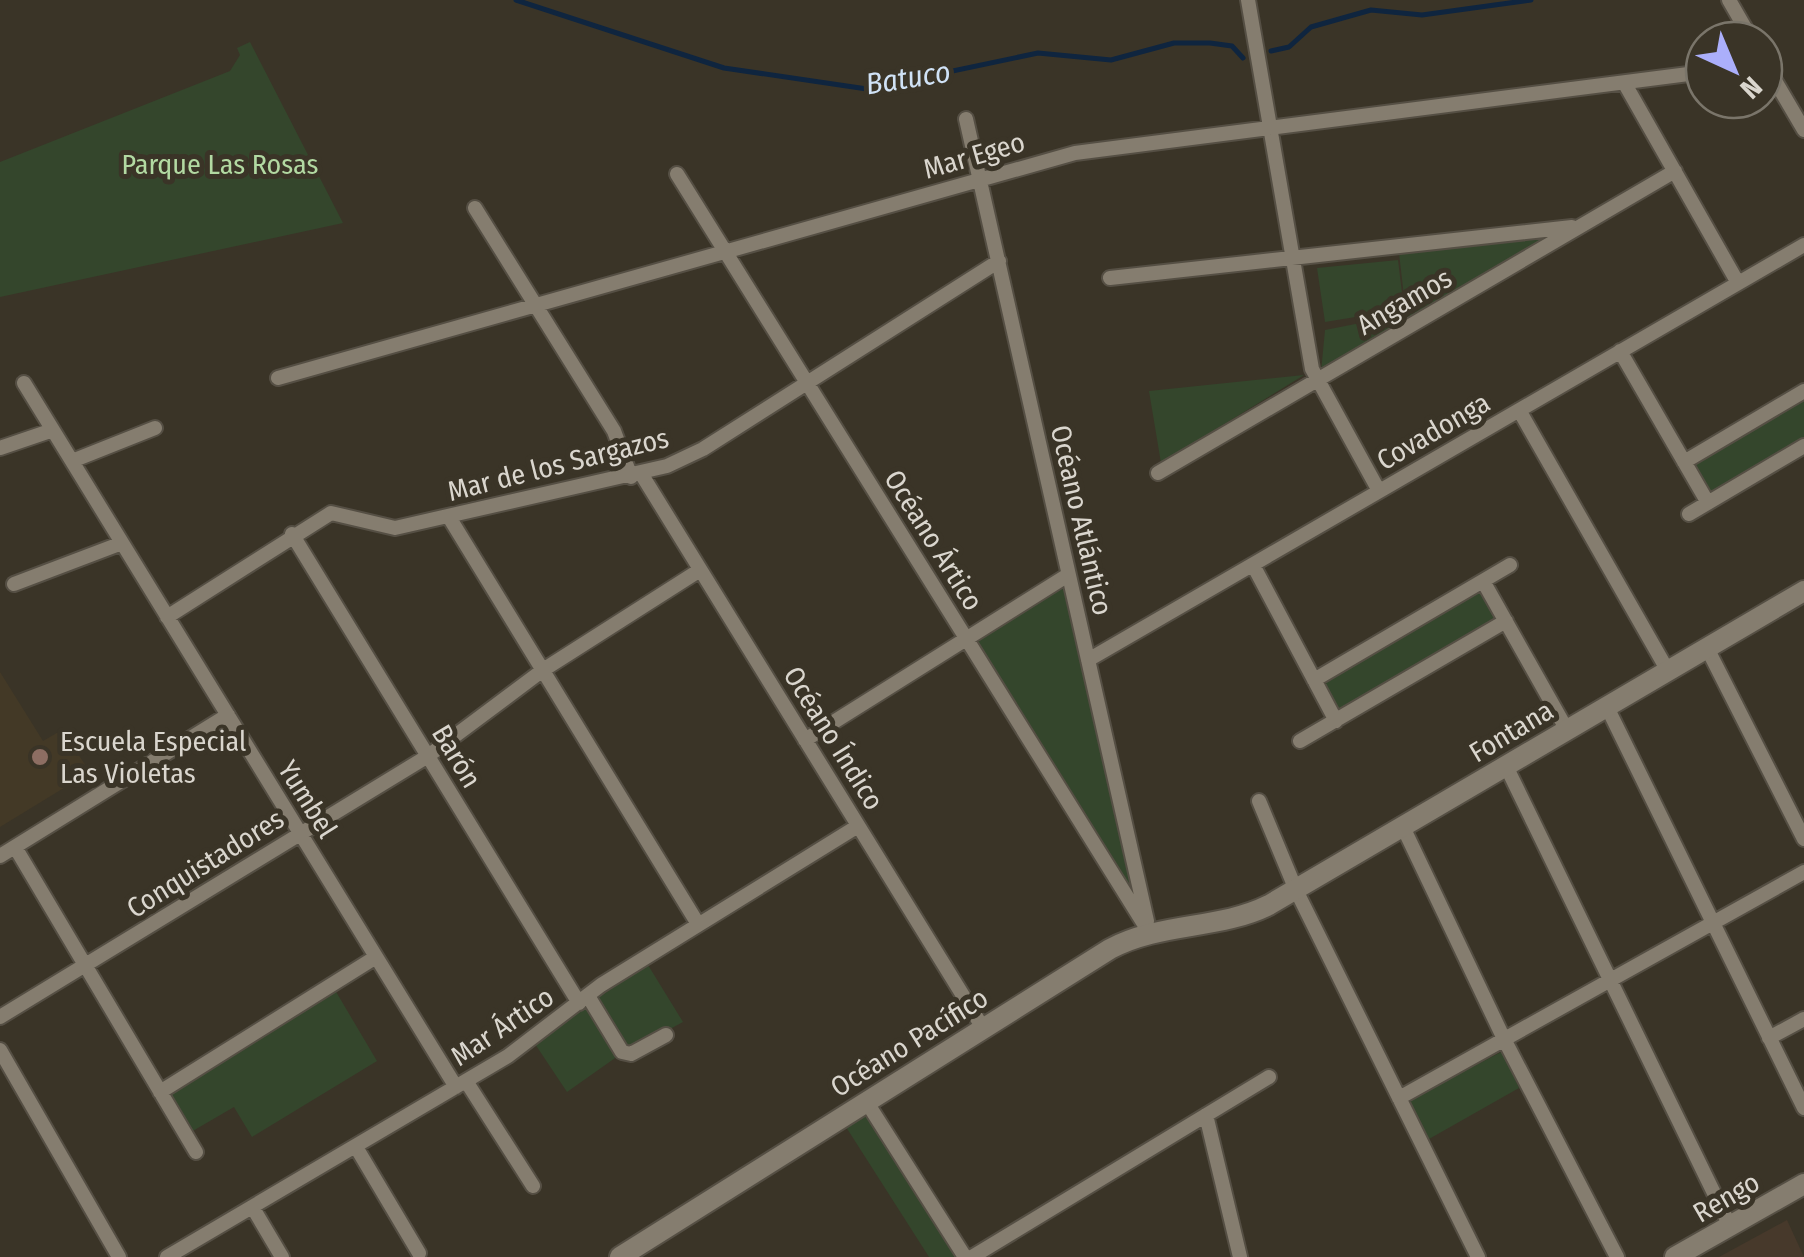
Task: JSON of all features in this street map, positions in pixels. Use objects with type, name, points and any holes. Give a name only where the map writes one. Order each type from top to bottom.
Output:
[{"type":"street","points":[[1248,0],[1317,380],[1379,492]]},
{"type":"street","name":"Mar Egeo","points":[[278,378],[1075,153],[1684,75]]},
{"type":"street","points":[[1625,84],[1738,283]]},
{"type":"street","points":[[1784,96],[1804,130]]},
{"type":"street","name":"Océano Atlántico","points":[[966,118],[1149,932]]},
{"type":"street","name":"Angamos","points":[[1158,473],[1675,171]]},
{"type":"street","name":"Océano Ártico","points":[[676,174],[1149,932]]},
{"type":"street","name":"Océano Índico","points":[[475,208],[619,440],[636,476],[700,570],[983,1028]]},
{"type":"street","points":[[1110,278],[1581,226]]},
{"type":"street","name":"Covadonga","points":[[1088,660],[1804,245]]},
{"type":"street","name":"Mar de los Sargazos","points":[[167,616],[331,513],[396,528],[636,476],[704,449],[999,261]]},
{"type":"street","points":[[1620,352],[1708,503]]},
{"type":"street","name":"Yumbel","points":[[24,383],[376,957],[533,1186]]},
{"type":"street","points":[[1684,462],[1804,391]]},
{"type":"street","points":[[1519,410],[1668,671]]},
{"type":"street","points":[[72,461],[154,428]]},
{"type":"street","points":[[0,448],[53,430]]},
{"type":"street","points":[[1689,514],[1804,446]]},
{"type":"street","points":[[449,517],[698,924]]},
{"type":"street","name":"Barón","points":[[292,534],[583,1000],[622,1052],[631,1054],[666,1035]]},
{"type":"street","points":[[14,584],[122,544]]},
{"type":"street","points":[[1253,565],[1336,721]]},
{"type":"street","points":[[1314,680],[1510,565]]},
{"type":"street","name":"Conquistadores","points":[[0,1017],[428,756],[543,670],[700,570]]},
{"type":"street","points":[[805,740],[1068,574]]},
{"type":"street","points":[[1483,581],[1568,730]]},
{"type":"street","name":"Fontana","points":[[1244,915],[1296,890],[1804,591]]},
{"type":"street","points":[[1300,742],[1506,621]]},
{"type":"street","points":[[1707,648],[1804,840]]},
{"type":"street","points":[[1607,707],[1804,1108]]},
{"type":"street","points":[[0,856],[228,715]]},
{"type":"street","points":[[1506,766],[1730,1226]]},
{"type":"street","points":[[1259,802],[1296,890],[1478,1257]]},
{"type":"street","name":"Mar Ártico","points":[[167,1257],[461,1084],[698,924],[858,826]]},
{"type":"street","points":[[1404,826],[1504,1039],[1617,1257]]},
{"type":"street","points":[[15,847],[196,1152]]},
{"type":"street","points":[[1398,1098],[1804,872]]},
{"type":"street","name":"Océano Pacífico","points":[[620,1257],[1110,949],[1149,932],[1244,915]]},
{"type":"street","points":[[160,1092],[376,957]]},
{"type":"street","points":[[1769,1038],[1804,1019]]},
{"type":"street","points":[[0,1050],[119,1257]]},
{"type":"street","points":[[866,1101],[968,1257],[1269,1077]]},
{"type":"street","points":[[1206,1114],[1240,1257]]},
{"type":"street","points":[[356,1147],[419,1253]]},
{"type":"street","name":"Rengo","points":[[1675,1257],[1804,1184]]},
{"type":"street","points":[[253,1208],[282,1257]]},
{"type":"shaded area","name":"Escuela Especial Las Violetas","points":[[0,672],[43,741],[62,730],[90,772],[0,827]]},
{"type":"shaded area","points":[[1787,1220],[1804,1257],[1719,1257]]},
{"type":"green space","name":"Parque Las Rosas","points":[[250,42],[343,223],[0,297],[0,162],[230,71],[240,55],[237,48]]},
{"type":"green space","points":[[1561,233],[1321,372],[1325,330],[1406,314],[1399,253]]},
{"type":"green space","points":[[1398,260],[1404,309],[1325,322],[1317,268]]},
{"type":"green space","points":[[1304,375],[1161,463],[1149,391]]},
{"type":"green space","points":[[1804,398],[1804,439],[1709,495],[1693,464]]},
{"type":"green space","points":[[1064,587],[1139,906],[973,640]]},
{"type":"green space","points":[[1483,590],[1497,618],[1340,712],[1324,681]]},
{"type":"green space","points":[[648,965],[683,1022],[633,1049],[626,1047],[596,999]]},
{"type":"green space","points":[[335,990],[377,1061],[252,1137],[234,1107],[191,1132],[168,1094]]},
{"type":"green space","points":[[587,1003],[618,1056],[567,1092],[535,1044]]},
{"type":"green space","points":[[1503,1051],[1519,1088],[1429,1139],[1409,1100]]},
{"type":"green space","points":[[865,1115],[957,1257],[929,1257],[846,1127]]},
{"type":"waterway","name":"Batuco","points":[[516,0],[724,68],[867,89],[1038,53],[1111,60],[1174,43],[1210,43],[1232,46],[1243,58]]},
{"type":"waterway","name":"Batuco","points":[[1271,51],[1289,47],[1311,27],[1371,10],[1422,15],[1531,0]]},
{"type":"place","name":"Escuela Especial Las Violetas","points":[[40,757]]}]
